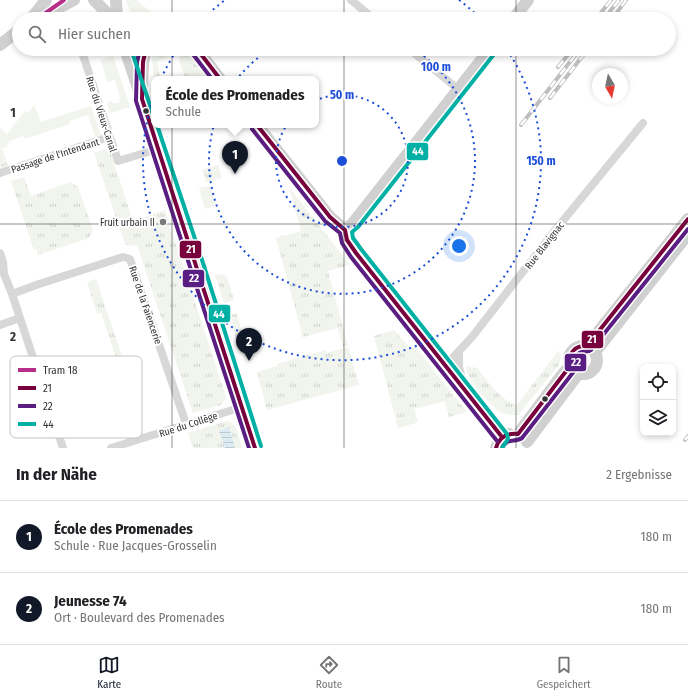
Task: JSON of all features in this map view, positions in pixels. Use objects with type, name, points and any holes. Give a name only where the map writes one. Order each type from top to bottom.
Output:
[{"type":"main road","points":[[51,12],[74,0]]},
{"type":"main road","points":[[94,0],[106,12]]},
{"type":"main road","points":[[116,0],[117,12]]},
{"type":"main road","points":[[519,12],[528,0]]},
{"type":"main road","points":[[37,12],[44,1]]},
{"type":"main road","points":[[0,45],[12,36]]},
{"type":"main road","points":[[127,56],[151,127]]},
{"type":"main road","points":[[142,99],[144,56]]},
{"type":"main road","points":[[202,56],[218,76]]},
{"type":"main road","points":[[345,230],[353,223],[484,56]]},
{"type":"main road","points":[[151,128],[255,448]]},
{"type":"main road","points":[[259,128],[330,217],[345,230],[347,240],[352,248],[502,437]]},
{"type":"main road","points":[[591,349],[688,219]]},
{"type":"main road","points":[[591,349],[688,234]]},
{"type":"main road","points":[[518,434],[562,375],[575,370],[588,373],[593,370],[597,362],[591,349],[580,346],[573,350],[569,358],[575,370]]},
{"type":"main road","points":[[496,448],[502,437],[510,434],[518,434],[523,437],[528,445],[575,370]]},
{"type":"street","points":[[351,0],[366,12]]},
{"type":"street","name":"Rue du Vieux-Canal","points":[[83,56],[118,161],[158,149]]},
{"type":"street","points":[[418,56],[458,89]]},
{"type":"street","name":"Rue Blavignac","points":[[445,366],[459,352],[502,300],[557,228],[643,123]]},
{"type":"street","name":"Passage de l'Intendant","points":[[0,173],[109,137]]},
{"type":"street","points":[[0,253],[8,288],[12,294],[33,356]]},
{"type":"street","name":"Rue de la Faïencerie","points":[[12,294],[123,257],[130,259],[186,424]]},
{"type":"street","points":[[0,325],[20,318]]},
{"type":"street","points":[[459,352],[459,367],[464,388]]},
{"type":"street","name":"Rue du Collège","points":[[111,448],[242,407]]},
{"type":"street","points":[[60,438],[63,448]]},
{"type":"green space","points":[[126,0],[136,0],[151,12],[130,12]]},
{"type":"green space","points":[[113,56],[130,107],[110,113],[107,103],[112,101],[113,104],[120,102],[120,98],[115,80],[107,82],[101,60]]},
{"type":"green space","points":[[152,56],[174,56],[157,61],[160,76],[154,76]]},
{"type":"green space","points":[[178,56],[193,56],[204,70],[203,76],[184,76]]},
{"type":"green space","points":[[34,105],[41,122],[91,106],[101,135],[95,137],[88,115],[70,121],[70,124],[25,139],[24,136],[10,141],[7,147],[2,148],[0,143],[0,128],[7,134],[25,111],[28,113]]},
{"type":"green space","points":[[0,143],[8,165],[0,168]]},
{"type":"green space","points":[[109,148],[133,221],[165,210],[226,397],[221,405],[193,413],[137,245],[131,246],[125,244],[94,153]]},
{"type":"green space","points":[[218,165],[222,178],[206,182],[202,170]]},
{"type":"green space","points":[[24,177],[31,196],[70,182],[78,187],[93,230],[89,238],[38,255],[37,249],[34,250],[11,181]]},
{"type":"green space","points":[[210,186],[216,206],[205,209],[199,188]]},
{"type":"green space","points":[[289,187],[350,265],[328,271],[348,346],[343,347],[338,328],[303,337],[276,238],[301,231]]},
{"type":"green space","points":[[223,274],[227,277],[234,300],[224,303],[215,275]]},
{"type":"green space","points":[[96,279],[122,356],[115,356],[101,313],[97,314],[87,282]]},
{"type":"green space","points":[[237,313],[247,352],[240,353],[230,315]]},
{"type":"green space","points":[[394,330],[408,346],[417,349],[467,412],[449,417],[445,401],[414,409],[418,422],[398,428],[374,336]]},
{"type":"green space","points":[[348,347],[359,385],[267,410],[257,372],[278,366],[277,364],[326,350],[327,353]]},
{"type":"green space","points":[[558,351],[561,355],[559,365],[518,415],[504,414],[496,409],[479,391],[469,377],[466,366],[477,368],[504,399],[517,405]]},
{"type":"green space","points":[[583,354],[587,356],[589,360],[587,364],[583,366],[579,364],[577,360],[579,356]]},
{"type":"green space","points":[[227,421],[231,422],[236,428],[242,448],[193,448],[188,433]]},
{"type":"shaded area","points":[[229,427],[235,448],[225,448],[219,431]]},
{"type":"railway","points":[[602,12],[611,0]]},
{"type":"railway","points":[[610,12],[619,0]]},
{"type":"railway","points":[[617,12],[626,0]]},
{"type":"railway","points":[[558,67],[567,56]]},
{"type":"railway","points":[[521,125],[575,56]]},
{"type":"railway","points":[[550,98],[583,56]]},
{"type":"railway","points":[[685,440],[688,436]]},
{"type":"tram line","name":"18","points":[[47,12],[64,0]]},
{"type":"transit line","name":"44","points":[[133,56],[151,108]]},
{"type":"transit line","name":"22","points":[[138,56],[136,101],[249,448]]},
{"type":"transit line","name":"21","points":[[144,56],[142,99],[151,127]]},
{"type":"transit line","name":"22","points":[[194,56],[210,76]]},
{"type":"transit line","name":"21","points":[[202,56],[218,76]]},
{"type":"transit line","name":"44","points":[[493,56],[358,227],[352,232],[353,238],[361,249],[507,434],[508,439],[502,448]]},
{"type":"transit line","name":"21","points":[[151,128],[255,448]]},
{"type":"transit line","name":"44","points":[[158,128],[203,263],[261,446]]},
{"type":"transit line","name":"21","points":[[259,128],[330,217],[345,230],[347,240],[356,253],[502,437]]},
{"type":"transit line","name":"22","points":[[252,129],[325,221],[340,233],[342,243],[351,257],[497,441]]},
{"type":"transit line","name":"21","points":[[496,448],[497,444],[504,436],[518,434],[570,366],[570,358],[573,351],[579,347],[587,346],[688,219]]},
{"type":"transit line","name":"22","points":[[502,448],[506,442],[522,438],[575,370],[577,355],[579,353],[591,350],[688,229]]},
{"type":"place","name":"École des Promenades","points":[[235,174]]},
{"type":"place","name":"Fruit urbain II","points":[[163,222]]},
{"type":"place","name":"Jeunesse 74","points":[[249,361]]}]
